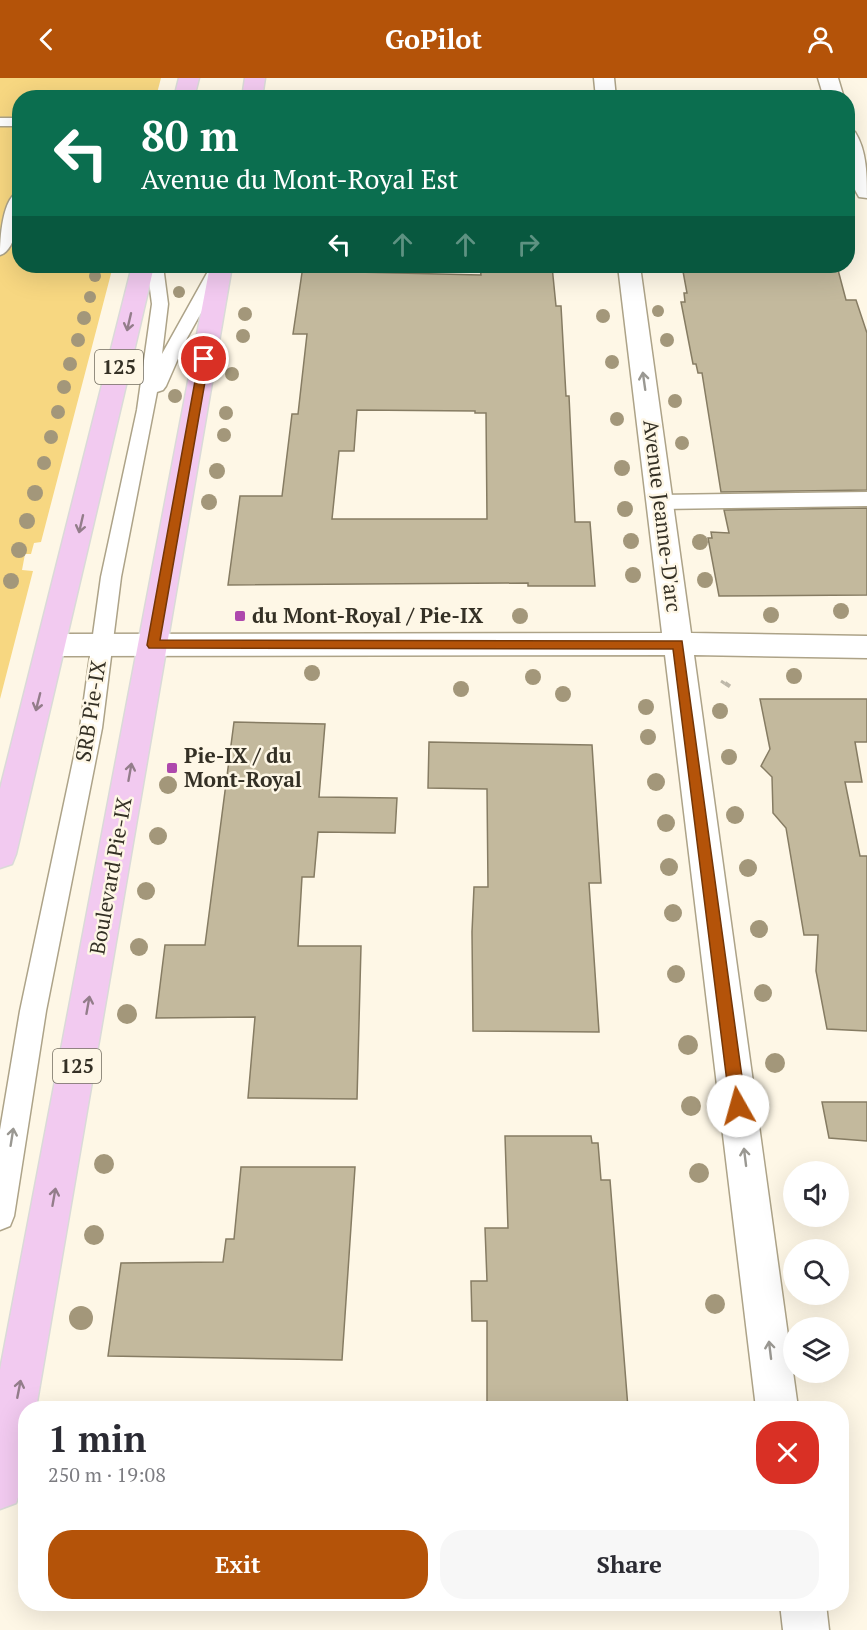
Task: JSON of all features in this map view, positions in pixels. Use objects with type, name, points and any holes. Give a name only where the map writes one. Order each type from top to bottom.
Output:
[{"type":"main road","name":"125","points":[[0,854],[141,273]]},
{"type":"main road","name":"Boulevard Pie-IX","points":[[0,1487],[219,273]]},
{"type":"street","points":[[855,157],[867,192]]},
{"type":"street","name":"Avenue Jeanne-D'arc","points":[[630,273],[776,1401]]},
{"type":"street","points":[[52,645],[678,644],[867,647]]},
{"type":"street","points":[[803,1611],[806,1630]]},
{"type":"lane","points":[[0,250],[12,218]]},
{"type":"lane","name":"SRB Pie-IX","points":[[0,1215],[33,1011],[91,728],[111,577],[146,410],[160,304],[156,273]]},
{"type":"lane","name":"SRB Pie-IX","points":[[146,410],[178,338],[216,273]]},
{"type":"lane","points":[[660,502],[867,499]]},
{"type":"lane","name":"SRB Pie-IX","points":[[0,1112],[33,1011]]},
{"type":"shaded area","points":[[0,78],[161,78],[158,90],[12,90],[12,273],[111,273],[41,542],[34,543],[31,554],[25,554],[22,570],[33,571],[0,699]]},
{"type":"building","points":[[302,273],[481,275],[481,273],[553,273],[556,306],[561,306],[566,396],[569,396],[575,522],[590,522],[595,586],[528,586],[528,583],[228,585],[240,496],[282,496],[292,414],[298,414],[307,334],[293,334]],"holes":[[[357,410],[475,411],[475,413],[486,413],[487,519],[332,519],[339,451],[354,451]]]},
{"type":"building","points":[[683,273],[839,273],[846,300],[856,300],[867,333],[867,490],[721,492],[702,373],[698,373],[696,364],[693,364],[681,302],[685,302],[684,293],[687,293]]},
{"type":"building","points":[[867,508],[867,595],[719,596],[708,538],[712,538],[711,532],[729,533],[724,510]]},
{"type":"building","points":[[760,699],[867,699],[867,742],[855,742],[862,782],[845,782],[860,856],[867,856],[867,1031],[827,1029],[816,971],[818,935],[804,935],[786,828],[773,813],[772,777],[761,766],[770,749]]},
{"type":"building","points":[[234,722],[325,724],[319,797],[397,798],[395,833],[318,832],[314,877],[302,877],[298,946],[361,946],[357,1099],[248,1098],[255,1017],[156,1018],[165,945],[205,945]]},
{"type":"building","points":[[429,742],[592,745],[601,883],[589,883],[599,1032],[473,1031],[474,887],[488,887],[487,789],[428,788]]},
{"type":"building","points":[[822,1102],[867,1102],[867,1141],[829,1138]]},
{"type":"building","points":[[505,1136],[591,1136],[592,1143],[598,1143],[601,1180],[610,1180],[627,1401],[487,1401],[487,1321],[472,1321],[471,1281],[487,1281],[485,1228],[508,1228]]},
{"type":"building","points":[[241,1167],[355,1167],[342,1360],[108,1356],[121,1263],[223,1262],[226,1239],[234,1239]]},
{"type":"place","name":"du Mont-Royal / Pie-IX","points":[[240,616]]},
{"type":"place","name":"Pie-IX / du Mont-Royal","points":[[172,768]]},
{"type":"route","points":[[204,359],[153,645],[678,644],[738,1106]]}]
